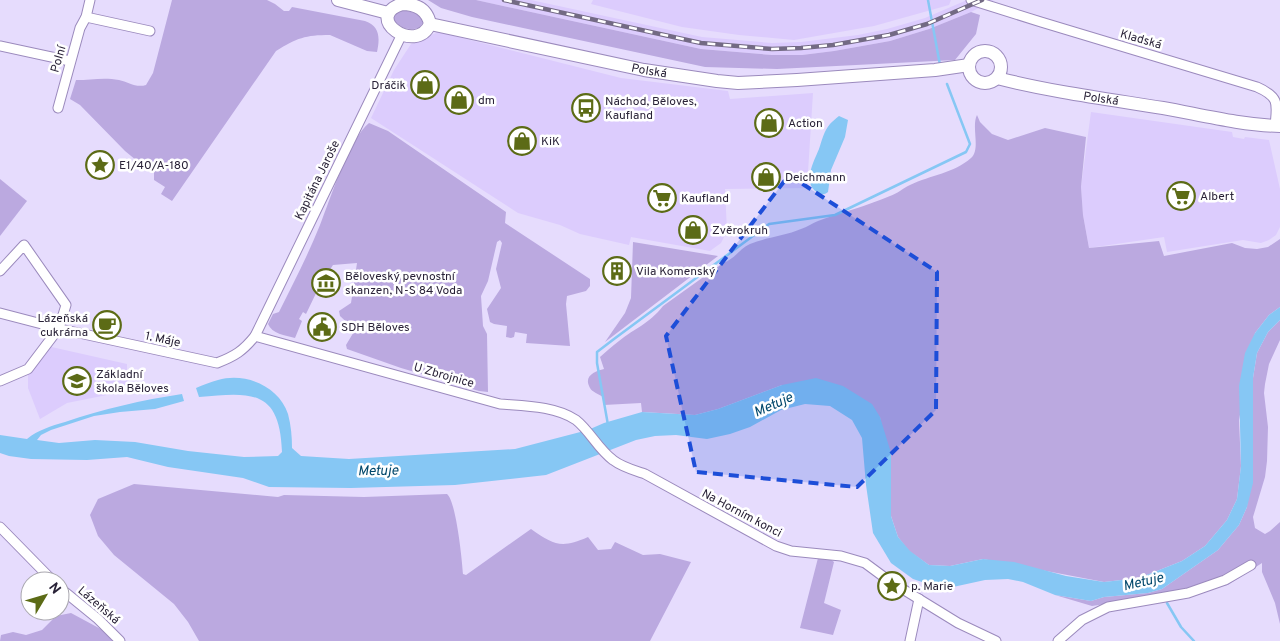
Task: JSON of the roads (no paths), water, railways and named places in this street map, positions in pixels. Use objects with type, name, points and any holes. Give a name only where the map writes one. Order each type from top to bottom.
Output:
[{"type":"main road","points":[[338,0],[388,13]]},
{"type":"main road","points":[[402,4],[416,6],[426,13],[430,24],[422,34],[408,36],[393,29],[388,24],[388,13],[394,7],[402,4]]},
{"type":"main road","name":"Polská","points":[[430,24],[644,70],[717,82],[787,81],[872,74],[971,71]]},
{"type":"main road","points":[[986,51],[1000,59],[999,74],[994,81],[985,84],[978,82],[971,71],[975,55],[986,51]]},
{"type":"main road","name":"Polská","points":[[999,74],[1040,89],[1162,108],[1278,122]]},
{"type":"street","name":"Polní","points":[[58,108],[80,28],[86,17],[90,0]]},
{"type":"street","name":"Kladská","points":[[971,0],[1257,87],[1269,92],[1274,98],[1277,106],[1278,122]]},
{"type":"street","points":[[86,17],[150,31]]},
{"type":"street","name":"Kapitána Jaroše","points":[[255,336],[402,34]]},
{"type":"street","points":[[0,46],[70,62]]},
{"type":"street","points":[[0,271],[24,244],[66,305],[58,328],[28,369],[0,381]]},
{"type":"street","name":"1. Máje","points":[[0,313],[58,328],[217,363],[244,350],[255,336]]},
{"type":"street","name":"U Zbrojnice","points":[[255,336],[500,404],[541,408],[568,416],[581,425],[611,459]]},
{"type":"street","name":"Na Horním konci","points":[[611,459],[622,466],[645,474],[776,546],[791,551],[854,559],[865,563],[888,580],[958,623],[996,641]]},
{"type":"street","points":[[0,527],[43,571]]},
{"type":"street","points":[[1058,641],[1082,620],[1108,607],[1202,589],[1225,580],[1251,565]]},
{"type":"street","name":"Lázeňská","points":[[70,596],[98,619],[120,641]]},
{"type":"street","points":[[910,641],[919,599]]},
{"type":"water","points":[[839,116],[848,120],[845,137],[831,170],[828,192],[822,194],[817,192],[810,183],[810,172],[826,130]]},
{"type":"water","name":"Metuje","points":[[1280,307],[1280,320],[1268,332],[1257,353],[1253,378],[1253,483],[1247,507],[1239,525],[1218,550],[1162,589],[1148,593],[1104,597],[1091,601],[1055,595],[1023,582],[1008,579],[985,580],[953,587],[934,586],[913,579],[891,563],[873,533],[862,438],[852,420],[830,406],[805,404],[781,410],[750,427],[707,439],[676,435],[655,436],[636,440],[546,475],[455,485],[351,488],[269,487],[243,478],[168,467],[127,457],[87,460],[31,459],[0,453],[0,435],[27,439],[55,425],[94,413],[137,402],[182,394],[184,401],[155,409],[94,416],[51,430],[41,435],[37,440],[59,443],[95,440],[135,442],[188,451],[244,457],[278,456],[282,452],[280,431],[276,416],[269,406],[259,399],[248,396],[217,395],[199,397],[196,388],[228,378],[250,380],[269,389],[277,396],[284,404],[288,414],[292,448],[301,456],[349,459],[515,449],[588,430],[604,423],[642,412],[695,415],[718,409],[782,385],[816,378],[843,386],[872,404],[880,417],[891,453],[891,516],[898,537],[910,551],[929,565],[950,566],[983,559],[1014,562],[1066,576],[1104,582],[1139,578],[1182,561],[1205,546],[1227,520],[1237,499],[1241,466],[1239,386],[1245,353],[1255,333],[1269,315]]},
{"type":"waterway","points":[[928,0],[940,65]]},
{"type":"waterway","points":[[608,425],[597,363],[597,352],[614,339],[769,224],[835,215],[966,152],[970,144],[947,84]]},
{"type":"waterway","points":[[1167,603],[1181,627],[1194,641]]},
{"type":"railway","points":[[504,0],[701,43],[772,49],[833,45],[889,35],[927,24],[982,0]]},
{"type":"place","name":"Dráčik","points":[[425,85]]},
{"type":"place","name":"dm","points":[[459,100]]},
{"type":"place","name":"Náchod, Běloves, Kaufland","points":[[586,108]]},
{"type":"place","name":"Action","points":[[769,123]]},
{"type":"place","name":"KiK","points":[[522,141]]},
{"type":"place","name":"E1/40/A-180","points":[[100,165]]},
{"type":"place","name":"Deichmann","points":[[766,177]]},
{"type":"place","name":"Albert","points":[[1181,196]]},
{"type":"place","name":"Kaufland","points":[[662,198]]},
{"type":"place","name":"Zvěrokruh","points":[[693,230]]},
{"type":"place","name":"Vila Komenský","points":[[617,271]]},
{"type":"place","name":"Běloveský pevnostní skanzen, N-S 84 Voda","points":[[326,283]]},
{"type":"place","name":"Lázeňská cukrárna","points":[[107,325]]},
{"type":"place","name":"SDH Běloves","points":[[322,327]]},
{"type":"place","name":"Základní škola Běloves","points":[[77,381]]},
{"type":"place","name":"p. Marie","points":[[892,586]]}]
